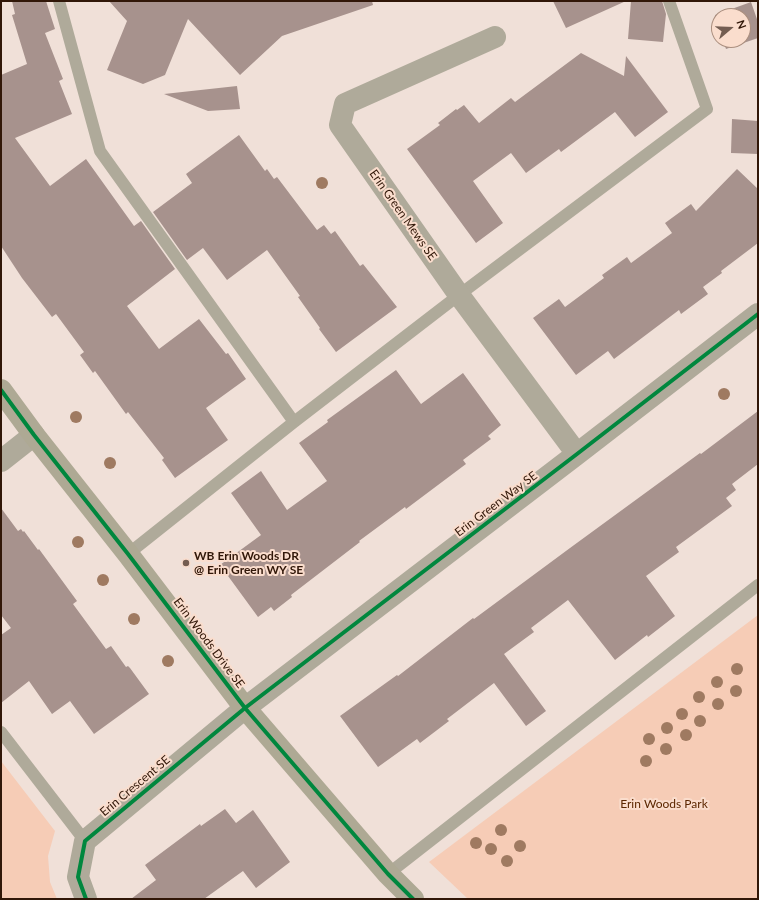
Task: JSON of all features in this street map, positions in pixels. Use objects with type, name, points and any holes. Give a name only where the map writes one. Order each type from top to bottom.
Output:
[{"type":"street","name":"Erin Green Mews SE","points":[[495,37],[345,104],[340,125],[459,295],[577,454]]},
{"type":"street","name":"Erin Green Way SE","points":[[245,708],[758,314]]},
{"type":"street","name":"Erin Woods Drive SE","points":[[1,390],[34,435],[128,554],[245,708],[388,874],[412,899]]},
{"type":"street","points":[[1,461],[34,435]]},
{"type":"street","name":"Erin Crescent SE","points":[[85,841],[245,708]]},
{"type":"street","points":[[85,841],[78,877],[86,899]]},
{"type":"lane","points":[[59,1],[100,151],[294,422]]},
{"type":"lane","points":[[128,554],[294,422],[459,295],[707,109],[669,1]]},
{"type":"lane","points":[[388,874],[758,585]]},
{"type":"lane","points":[[1,732],[85,841]]},
{"type":"green space","name":"Erin Woods Park","points":[[758,615],[758,899],[468,899],[429,862]]},
{"type":"green space","points":[[1,761],[55,831],[48,856],[50,882],[57,899],[1,899]]},
{"type":"building","points":[[12,1],[46,1],[55,29],[45,33],[63,79],[59,81],[72,114],[15,138],[50,186],[86,159],[134,226],[141,221],[175,269],[127,306],[159,349],[199,319],[226,354],[228,353],[246,379],[206,408],[228,440],[175,478],[162,460],[164,458],[128,412],[126,414],[95,371],[93,373],[80,355],[84,352],[56,314],[52,317],[22,278],[1,246],[1,75],[27,64],[12,15],[15,14]]},
{"type":"building","points":[[109,1],[372,1],[373,5],[282,36],[240,75],[188,19],[165,75],[143,84],[107,70],[127,21]]},
{"type":"building","points":[[553,1],[626,1],[566,28]]},
{"type":"building","points":[[631,1],[662,1],[666,14],[663,42],[628,39]]},
{"type":"building","points":[[751,2],[758,22],[758,38],[751,40],[751,8],[734,8]]},
{"type":"building","points":[[581,53],[624,76],[626,56],[668,112],[635,137],[615,112],[561,152],[559,149],[526,173],[511,153],[473,181],[503,223],[476,243],[407,149],[440,125],[438,123],[456,109],[457,110],[464,105],[479,123],[511,98],[515,102]]},
{"type":"building","points":[[237,86],[240,109],[208,111],[164,94]]},
{"type":"building","points":[[732,119],[758,121],[758,154],[731,153]]},
{"type":"building","points":[[239,135],[265,171],[267,169],[274,179],[277,177],[317,230],[324,225],[331,234],[335,231],[360,266],[363,264],[397,307],[336,352],[298,297],[300,296],[267,250],[227,280],[203,248],[187,260],[153,212],[192,183],[186,174]]},
{"type":"building","points":[[737,169],[758,189],[758,243],[721,271],[722,273],[703,287],[708,294],[681,314],[679,310],[614,359],[608,351],[576,375],[533,318],[559,299],[565,307],[604,278],[602,275],[627,257],[631,263],[672,233],[665,223],[691,204],[696,211]]},
{"type":"building","points":[[396,370],[421,404],[463,373],[501,425],[488,436],[491,439],[463,460],[466,464],[406,509],[405,507],[359,541],[360,542],[291,595],[292,597],[274,611],[271,607],[258,617],[220,565],[261,535],[231,493],[261,471],[287,510],[327,481],[299,443],[328,422],[327,420]]},
{"type":"building","points":[[758,411],[758,464],[732,484],[736,490],[726,498],[732,506],[676,547],[679,552],[646,576],[675,616],[648,637],[647,635],[615,660],[568,600],[531,628],[534,632],[504,654],[546,711],[526,726],[494,683],[447,719],[449,721],[420,743],[417,739],[378,767],[340,716],[397,675],[398,676],[473,618],[474,619]]},
{"type":"building","points":[[1,508],[18,531],[21,529],[23,532],[24,531],[38,550],[39,549],[77,601],[73,604],[106,649],[111,646],[126,667],[128,666],[130,668],[149,694],[94,734],[70,701],[52,714],[29,681],[1,703],[1,635],[11,628],[1,615]]},
{"type":"building","points":[[225,809],[236,823],[253,810],[290,862],[256,888],[243,871],[204,899],[131,899],[156,880],[145,865],[200,824],[201,826]]},
{"type":"cycle path","points":[[86,899],[78,877],[85,841],[245,708],[758,314]]},
{"type":"cycle path","points":[[1,390],[34,435],[128,554],[245,708],[388,874],[413,899]]},
{"type":"place","name":"WB Erin Woods DR @ Erin Green WY SE","points":[[186,563]]}]
